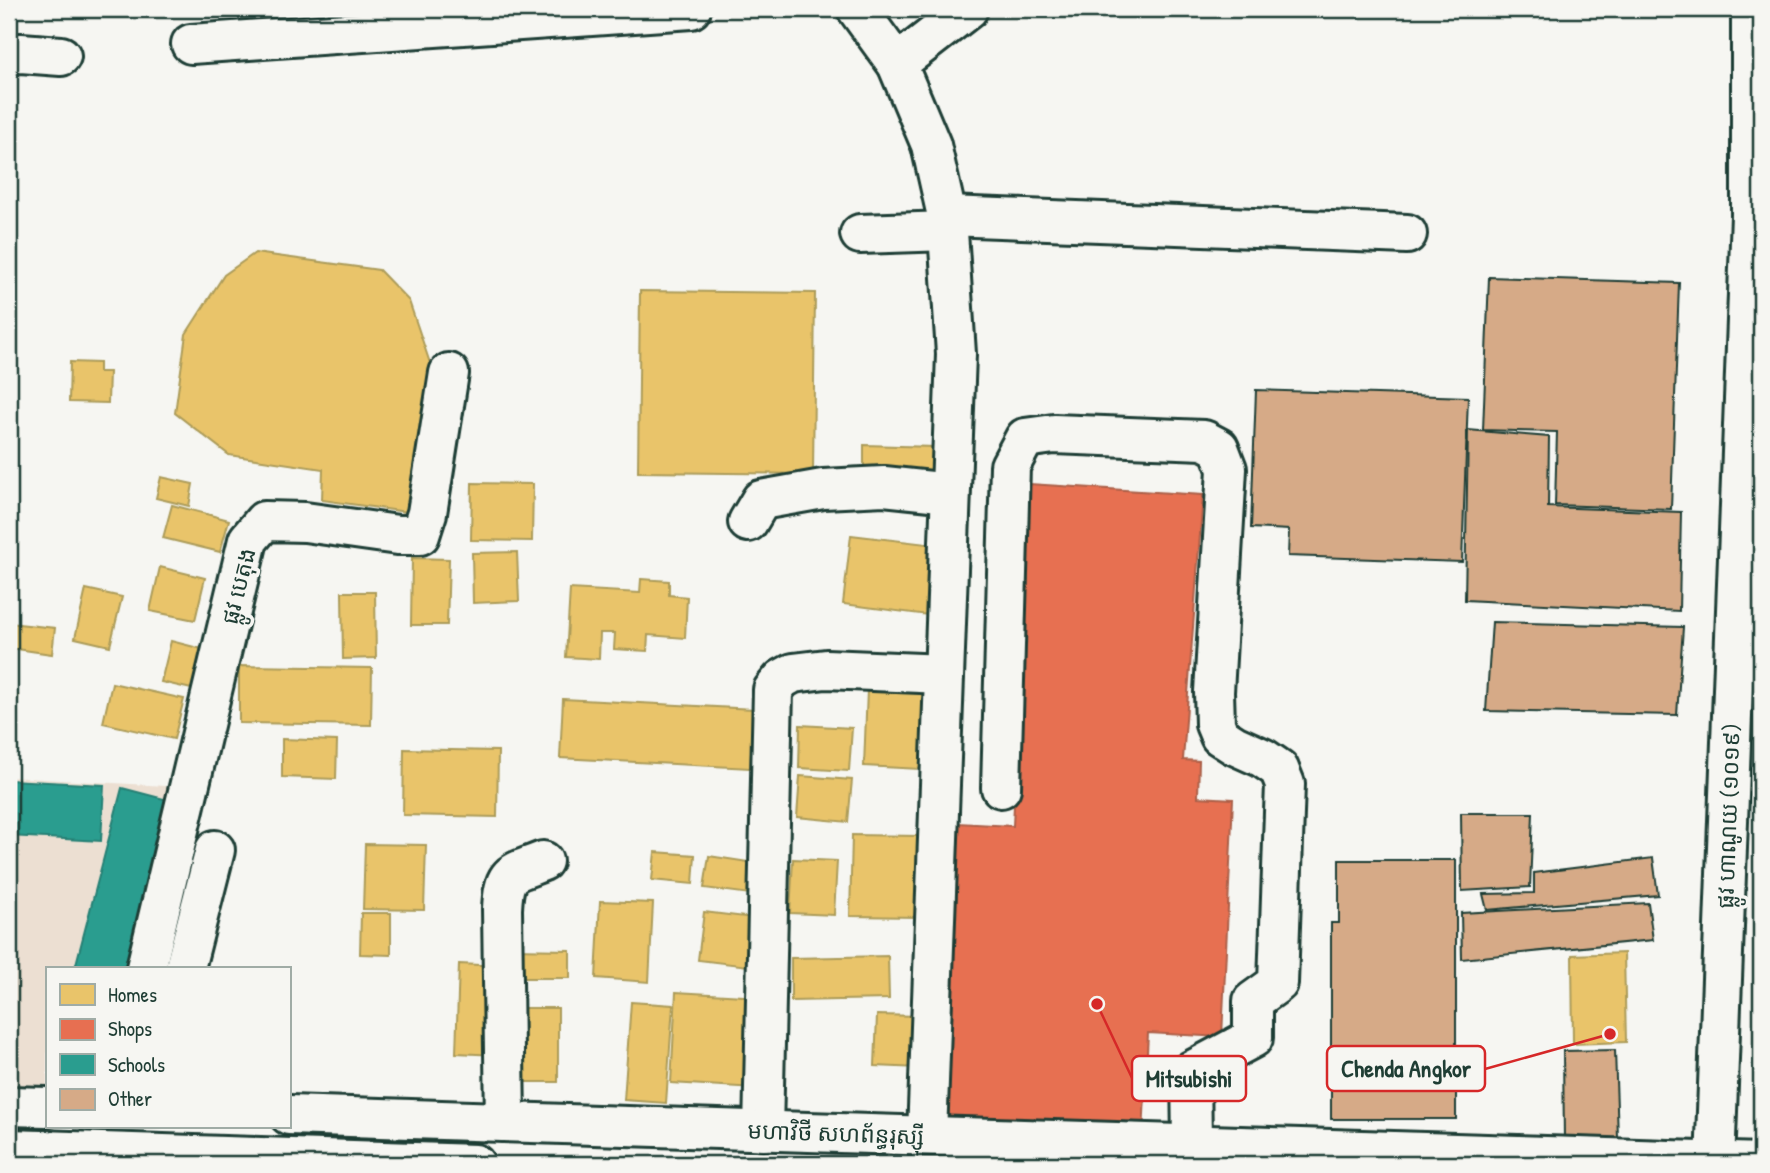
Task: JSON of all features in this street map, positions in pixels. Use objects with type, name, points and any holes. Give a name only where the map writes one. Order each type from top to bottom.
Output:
[{"type":"main road","points":[[191,44],[691,9]]},
{"type":"main road","points":[[857,9],[913,38]]},
{"type":"main road","points":[[913,38],[968,9]]},
{"type":"main road","name":"ផ្លូវ ហាណូយ (១០១៩)","points":[[1716,1163],[1751,215],[1751,9]]},
{"type":"main road","points":[[913,38],[931,145],[948,223],[956,354],[927,1135]]},
{"type":"main road","points":[[9,54],[61,56]]},
{"type":"main road","points":[[860,234],[948,223],[1407,234]]},
{"type":"main road","name":"ផ្លូវ បេតុង","points":[[146,967],[248,540],[264,520],[419,535],[427,513],[449,373]]},
{"type":"main road","points":[[1001,788],[1010,466],[1025,438],[1054,434],[1204,440],[1219,447],[1227,469],[1214,692],[1215,724],[1220,736],[1279,769],[1285,783],[1278,983],[1253,1000],[1253,1038],[1191,1071],[1192,1144]]},
{"type":"main road","points":[[748,522],[761,500],[823,489],[884,486],[950,493]]},
{"type":"main road","points":[[763,1130],[773,690],[782,679],[793,673],[826,670],[944,674]]},
{"type":"main road","points":[[185,967],[215,850]]},
{"type":"main road","points":[[505,1122],[503,888],[511,874],[544,861]]},
{"type":"main road","points":[[9,1106],[46,1107]]},
{"type":"main road","name":"មហាវិថី សហព័ន្ធរុស្ស៊ី","points":[[290,1115],[1761,1163]]},
{"type":"main road","points":[[1084,1141],[1114,1164]]},
{"type":"main road","points":[[9,1149],[475,1164]]},
{"type":"shaded area","points":[[9,777],[183,787],[136,967],[46,967],[46,1089],[9,1088]]},
{"type":"building: Homes","points":[[255,253],[379,270],[409,301],[433,372],[414,513],[322,500],[323,469],[229,455],[175,413],[186,334],[224,275]]},
{"type":"building: Homes","points":[[640,291],[815,293],[813,474],[638,472]]},
{"type":"building: Homes","points":[[70,362],[99,363],[99,372],[109,372],[108,403],[69,402]]},
{"type":"building: Homes","points":[[864,445],[935,447],[934,482],[864,480]]},
{"type":"building: Homes","points":[[161,477],[193,484],[189,506],[156,498]]},
{"type":"building: Homes","points":[[472,483],[533,484],[532,541],[471,540]]},
{"type":"building: Homes","points":[[172,505],[229,520],[220,552],[163,538]]},
{"type":"building: Homes","points":[[851,535],[944,546],[935,616],[843,604]]},
{"type":"building: Homes","points":[[517,552],[519,601],[473,603],[472,553]]},
{"type":"building: Homes","points":[[412,558],[449,559],[447,625],[411,625]]},
{"type":"building: Homes","points":[[160,567],[205,578],[195,620],[150,611]]},
{"type":"building: Homes","points":[[641,579],[669,581],[669,595],[687,597],[685,638],[648,635],[647,651],[614,649],[615,633],[600,633],[599,659],[566,657],[570,589],[640,593]]},
{"type":"building: Homes","points":[[86,589],[122,597],[110,646],[75,638]]},
{"type":"building: Homes","points":[[342,592],[375,592],[376,658],[343,659]]},
{"type":"building: Homes","points":[[9,623],[55,628],[52,654],[9,648]]},
{"type":"building: Homes","points":[[171,641],[206,650],[196,690],[161,682]]},
{"type":"building: Homes","points":[[239,666],[372,668],[371,725],[239,723]]},
{"type":"building: Homes","points":[[112,683],[184,699],[174,739],[103,723]]},
{"type":"building: Homes","points":[[867,689],[943,693],[939,770],[864,766]]},
{"type":"building: Homes","points":[[9,694],[18,696],[9,741]]},
{"type":"building: Homes","points":[[563,699],[754,709],[750,768],[560,758]]},
{"type":"building: Homes","points":[[800,725],[852,728],[849,771],[799,768]]},
{"type":"building: Homes","points":[[282,739],[337,741],[336,779],[282,777]]},
{"type":"building: Homes","points":[[404,749],[498,751],[497,817],[403,815]]},
{"type":"building: Homes","points":[[800,776],[852,780],[848,822],[797,817]]},
{"type":"building: Homes","points":[[852,835],[920,836],[918,917],[850,916]]},
{"type":"building: Homes","points":[[365,844],[426,845],[424,910],[363,909]]},
{"type":"building: Homes","points":[[655,852],[695,855],[693,884],[652,880]]},
{"type":"building: Homes","points":[[709,856],[755,863],[750,894],[704,888]]},
{"type":"building: Homes","points":[[793,859],[837,861],[834,915],[790,913]]},
{"type":"building: Homes","points":[[600,901],[653,903],[649,982],[596,978]]},
{"type":"building: Homes","points":[[704,912],[762,919],[756,967],[698,960]]},
{"type":"building: Homes","points":[[361,913],[391,913],[391,955],[360,954]]},
{"type":"building: Homes","points":[[511,949],[570,950],[570,978],[511,978]]},
{"type":"building: Homes","points":[[1624,953],[1626,1042],[1573,1044],[1572,955]]},
{"type":"building: Homes","points":[[888,956],[889,999],[791,1001],[791,958]]},
{"type":"building: Homes","points":[[459,964],[500,966],[497,1055],[456,1053]]},
{"type":"building: Homes","points":[[676,992],[760,997],[756,1088],[671,1083]]},
{"type":"building: Homes","points":[[631,1002],[673,1005],[666,1103],[624,1100]]},
{"type":"building: Homes","points":[[514,1008],[558,1008],[558,1082],[515,1082]]},
{"type":"building: Homes","points":[[877,1015],[921,1016],[919,1068],[875,1066]]},
{"type":"building: Shops","points":[[1029,484],[1203,495],[1183,760],[1199,761],[1198,797],[1233,799],[1222,1037],[1148,1033],[1143,1135],[943,1126],[958,823],[1013,826]]},
{"type":"building: Schools","points":[[9,780],[104,785],[101,841],[9,836]]},
{"type":"building: Schools","points":[[122,788],[179,803],[136,967],[75,967]]},
{"type":"building: Other","points":[[1489,277],[1679,283],[1671,509],[1555,505],[1557,432],[1483,430]]},
{"type":"building: Other","points":[[1256,390],[1468,397],[1462,562],[1288,556],[1289,530],[1251,528]]},
{"type":"building: Other","points":[[1468,430],[1549,437],[1548,507],[1681,512],[1679,611],[1465,600]]},
{"type":"building: Other","points":[[1492,622],[1683,627],[1677,715],[1486,711]]},
{"type":"building: Other","points":[[1461,813],[1533,813],[1530,887],[1462,891]]},
{"type":"building: Other","points":[[1653,858],[1658,895],[1487,910],[1483,894],[1534,893],[1534,873]]},
{"type":"building: Other","points":[[1339,860],[1456,860],[1456,1119],[1331,1119],[1331,923],[1339,923]]},
{"type":"building: Other","points":[[1648,903],[1653,940],[1462,959],[1461,913]]},
{"type":"building: Other","points":[[1615,1050],[1618,1138],[1564,1140],[1563,1051]]},
{"type":"place","name":"Mitsubishi","points":[[1097,1004]]},
{"type":"place","name":"Chenda Angkor","points":[[1610,1034]]}]
